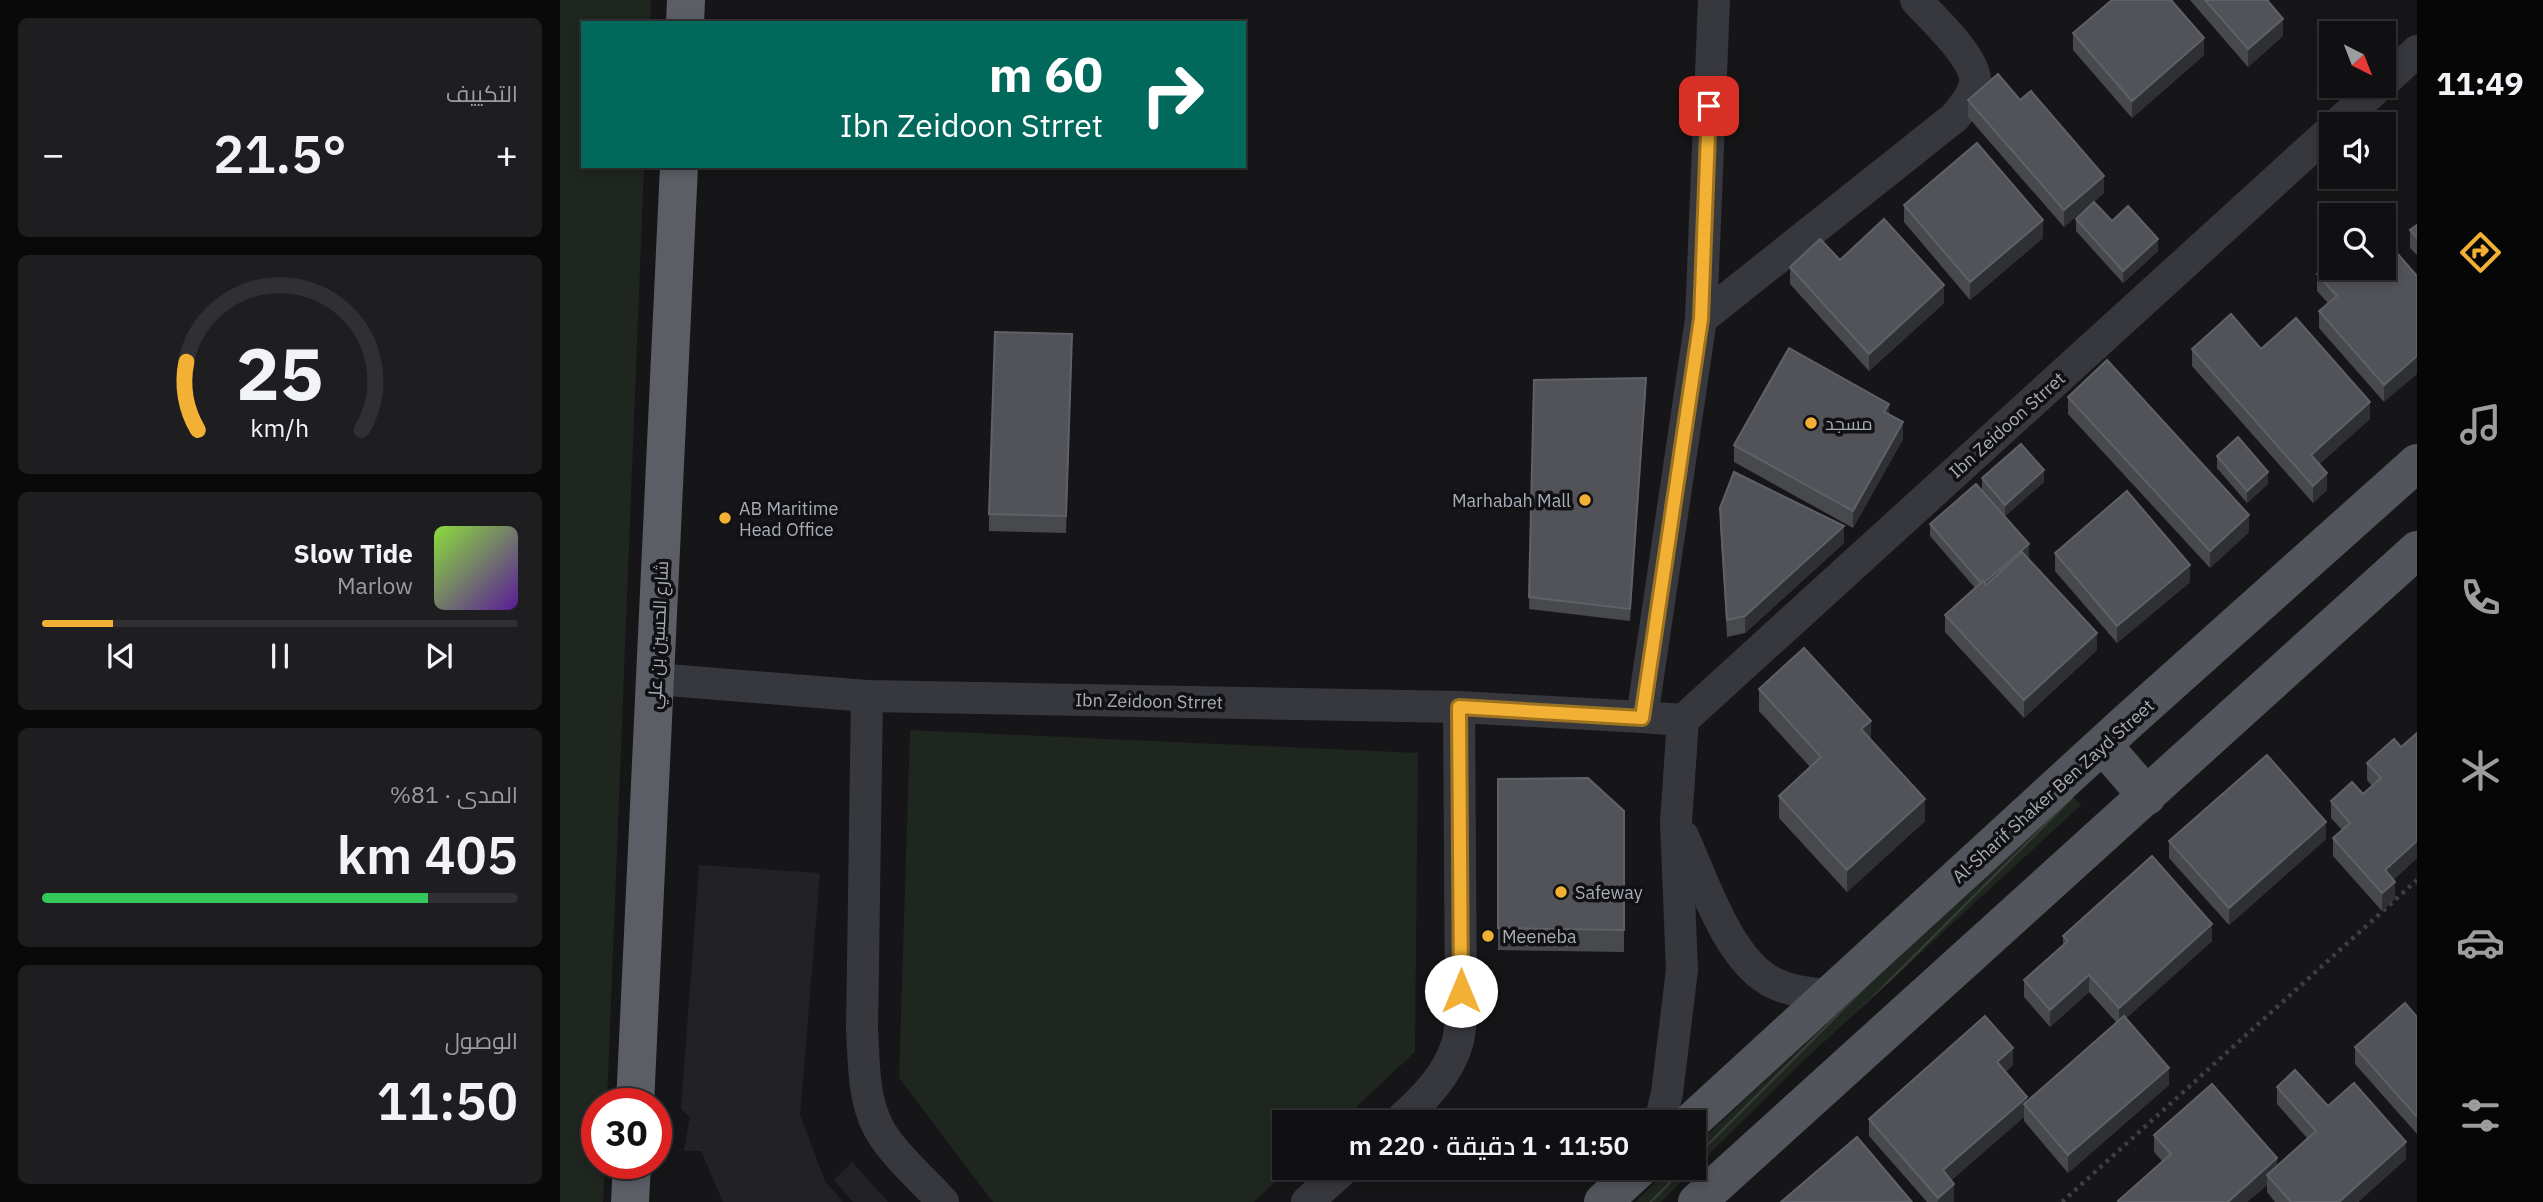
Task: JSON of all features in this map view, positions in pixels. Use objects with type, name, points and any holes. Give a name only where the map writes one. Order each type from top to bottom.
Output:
[{"type":"highway","points":[[686,0],[687,21]]},
{"type":"highway","name":"شارع الحسين بن علي","points":[[636,1088],[679,168]]},
{"type":"highway","points":[[630,1202],[631,1179]]},
{"type":"main road","name":"Al-Sharif Shaker Ben Zayd Street","points":[[1704,1110],[2103,745],[2417,463]]},
{"type":"main road","points":[[1697,1202],[2417,550]]},
{"type":"main road","points":[[2103,745],[2147,796]]},
{"type":"main road","points":[[1603,1202],[1627,1180]]},
{"type":"street","points":[[689,21],[706,0]]},
{"type":"street","points":[[1642,718],[1701,319],[1713,0]]},
{"type":"street","points":[[1701,319],[1955,117],[1972,94],[1975,79],[1971,65],[1916,0]]},
{"type":"street","points":[[2396,71],[2417,51]]},
{"type":"street","points":[[2350,112],[2366,98]]},
{"type":"street","name":"Ibn Zeidoon Strret","points":[[656,679],[867,696],[1459,707],[1683,720],[2319,141]]},
{"type":"street","points":[[867,696],[862,1030],[864,1074],[878,1128],[943,1202]]},
{"type":"street","points":[[1411,1110],[1442,1076],[1457,1044],[1461,1016],[1459,707]]},
{"type":"street","points":[[1663,1110],[1682,970],[1676,822],[1683,720]]},
{"type":"street","points":[[1676,822],[1736,951],[1756,972],[1774,984],[1802,993],[1829,995]]},
{"type":"street","points":[[1307,1202],[1332,1180]]},
{"type":"path","points":[[2062,1202],[2417,880]]},
{"type":"shaded area","points":[[560,0],[651,0],[650,21],[581,21],[581,168],[644,168],[608,1088],[581,1088],[581,1179],[604,1179],[603,1202],[560,1202]]},
{"type":"shaded area","points":[[910,730],[1418,753],[1415,1052],[1353,1110],[1272,1110],[1272,1180],[1277,1180],[1254,1202],[993,1202],[899,1078]]},
{"type":"shaded area","points":[[2071,797],[2076,799],[2081,805],[1799,1065],[1706,1157],[1706,1136]]},
{"type":"shaded area","points":[[699,865],[820,873],[800,1115],[825,1181],[843,1202],[723,1202],[701,1151],[684,1151],[690,1117],[681,1109]]},
{"type":"shaded area","points":[[852,1162],[888,1202],[853,1202],[834,1180]]},
{"type":"shaded area","points":[[1658,1180],[1683,1180],[1661,1202],[1635,1202]]},
{"type":"building","points":[[2112,0],[2171,0],[2204,38],[2132,101],[2073,33]]},
{"type":"building","points":[[2205,0],[2267,0],[2283,19],[2248,49]]},
{"type":"building","points":[[1998,74],[2020,100],[2031,91],[2104,176],[2064,210],[1968,100]]},
{"type":"building","points":[[1977,143],[2043,220],[1970,282],[1904,205]]},
{"type":"building","points":[[2094,202],[2112,221],[2128,206],[2158,239],[2123,271],[2076,219]]},
{"type":"building","points":[[1884,219],[1944,285],[1869,354],[1790,267],[1820,239],[1840,260]]},
{"type":"building","points":[[2417,225],[2417,238],[2410,230]]},
{"type":"building","points":[[2396,252],[2417,276],[2417,356],[2384,385],[2319,311],[2337,296],[2322,280],[2396,280]]},
{"type":"building","points":[[2231,314],[2261,349],[2296,318],[2370,402],[2311,455],[2327,473],[2313,486],[2192,349]]},
{"type":"building","points":[[995,332],[1072,334],[1066,516],[989,514]]},
{"type":"building","points":[[1789,348],[1889,404],[1884,412],[1903,422],[1853,511],[1734,445]]},
{"type":"building","points":[[2107,360],[2249,515],[2210,551],[2068,397]]},
{"type":"building","name":"Marhabah Mall","points":[[1646,378],[1630,609],[1529,597],[1534,380]]},
{"type":"building","points":[[2238,437],[2268,472],[2247,491],[2217,456]]},
{"type":"building","points":[[2021,444],[2044,470],[2005,505],[1982,478]]},
{"type":"building","points":[[1734,472],[1844,526],[1745,616],[1727,620],[1720,508]]},
{"type":"building","points":[[1976,484],[2029,544],[1984,583],[1981,583],[1930,524]]},
{"type":"building","points":[[2127,491],[2190,565],[2117,626],[2055,553]]},
{"type":"building","points":[[2022,552],[2097,633],[2024,700],[1945,615],[1983,581],[1986,585]]},
{"type":"building","points":[[1804,648],[1871,721],[1861,729],[1925,799],[1847,870],[1779,796],[1821,757],[1759,689]]},
{"type":"building","points":[[2417,733],[2417,841],[2385,870],[2395,882],[2382,893],[2333,838],[2350,823],[2331,801],[2352,782],[2363,794],[2381,778],[2367,763],[2394,739],[2401,747]]},
{"type":"building","points":[[2267,755],[2326,822],[2229,908],[2169,841]]},
{"type":"building","name":"Safeway","points":[[1588,778],[1624,811],[1624,930],[1498,928],[1498,779]]},
{"type":"building","points":[[2152,856],[2212,924],[2119,1008],[2089,975],[2050,1010],[2024,980],[2068,941],[2063,936]]},
{"type":"building","points":[[2405,1003],[2417,1017],[2417,1117],[2355,1047]]},
{"type":"building","points":[[1985,1016],[2013,1048],[1997,1062],[2027,1097],[1943,1170],[1954,1184],[1938,1198],[1869,1119]]},
{"type":"building","points":[[2124,1016],[2169,1068],[2068,1155],[2024,1104]]},
{"type":"building","points":[[2295,1070],[2328,1106],[2354,1083],[2406,1142],[2339,1202],[2291,1202],[2267,1175],[2316,1131],[2277,1087]]},
{"type":"building","points":[[2212,1084],[2277,1158],[2228,1202],[2119,1202],[2171,1154],[2154,1135]]},
{"type":"building","points":[[1857,1137],[1912,1202],[1781,1202]]},
{"type":"place","name":"مسجد","points":[[1811,423]]},
{"type":"place","name":"Marhabah Mall","points":[[1585,500]]},
{"type":"place","name":"AB Maritime Head Office","points":[[725,518]]},
{"type":"place","name":"Safeway","points":[[1561,892]]},
{"type":"place","name":"Meeneba","points":[[1488,936]]},
{"type":"route","points":[[1461,991],[1459,707],[1642,718],[1701,319],[1709,106]]}]
